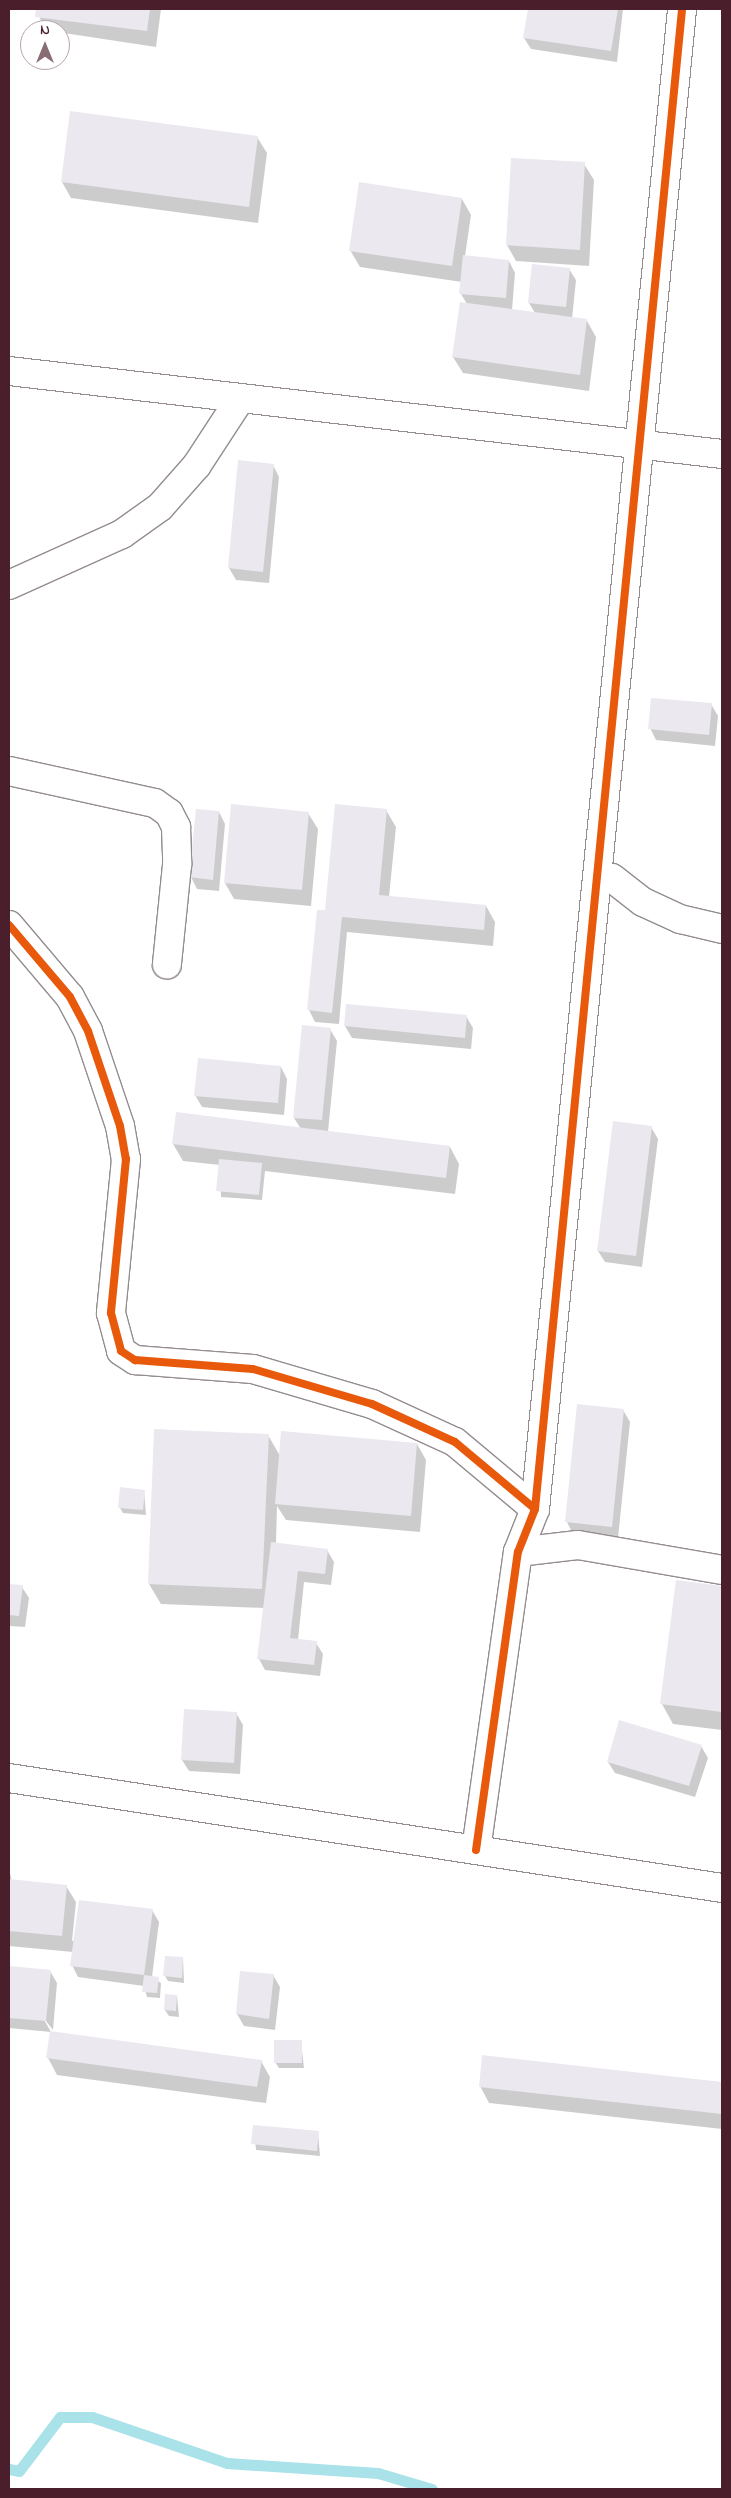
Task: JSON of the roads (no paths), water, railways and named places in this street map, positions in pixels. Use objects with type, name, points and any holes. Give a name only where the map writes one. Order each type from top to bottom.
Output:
[{"type":"street","points":[[476,1850],[518,1552],[535,1509],[682,9]]},
{"type":"street","points":[[9,370],[240,399],[640,442],[722,454]]},
{"type":"street","points":[[9,584],[122,534],[160,506],[197,465],[240,399]]},
{"type":"street","points":[[9,771],[155,803],[169,813],[176,827],[177,865],[167,964]]},
{"type":"street","points":[[596,881],[612,878],[643,902],[680,919],[722,929]]},
{"type":"street","points":[[9,925],[70,997],[88,1031],[120,1126],[126,1159],[111,1313],[121,1351],[135,1360],[252,1369],[372,1404],[455,1442],[535,1509]]},
{"type":"street","points":[[518,1552],[578,1545],[722,1570]]},
{"type":"street","points":[[9,1778],[722,1888]]},
{"type":"waterway","points":[[9,2469],[19,2471],[60,2417],[92,2417],[227,2463],[378,2473],[432,2489]]}]
